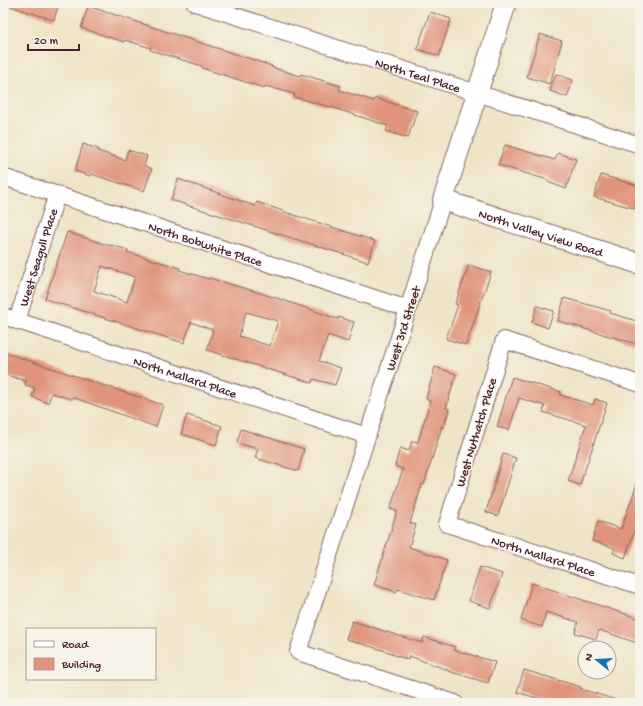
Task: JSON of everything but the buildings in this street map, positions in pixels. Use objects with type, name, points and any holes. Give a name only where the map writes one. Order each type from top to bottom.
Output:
[{"type":"street","name":"North Teal Place","points":[[195,3],[640,145]]},
{"type":"street","name":"West 3rd Street","points":[[456,703],[298,652],[506,3]]},
{"type":"street","name":"North Bobwhite Place","points":[[3,176],[408,309]]},
{"type":"street","name":"West Seagull Place","points":[[10,318],[57,194]]},
{"type":"street","name":"North Valley View Road","points":[[443,200],[640,264]]},
{"type":"street","name":"North Mallard Place","points":[[10,318],[367,436]]},
{"type":"street","name":"West Nuthatch Place","points":[[447,524],[504,340],[640,384]]},
{"type":"street","name":"North Mallard Place","points":[[447,524],[640,586]]}]
